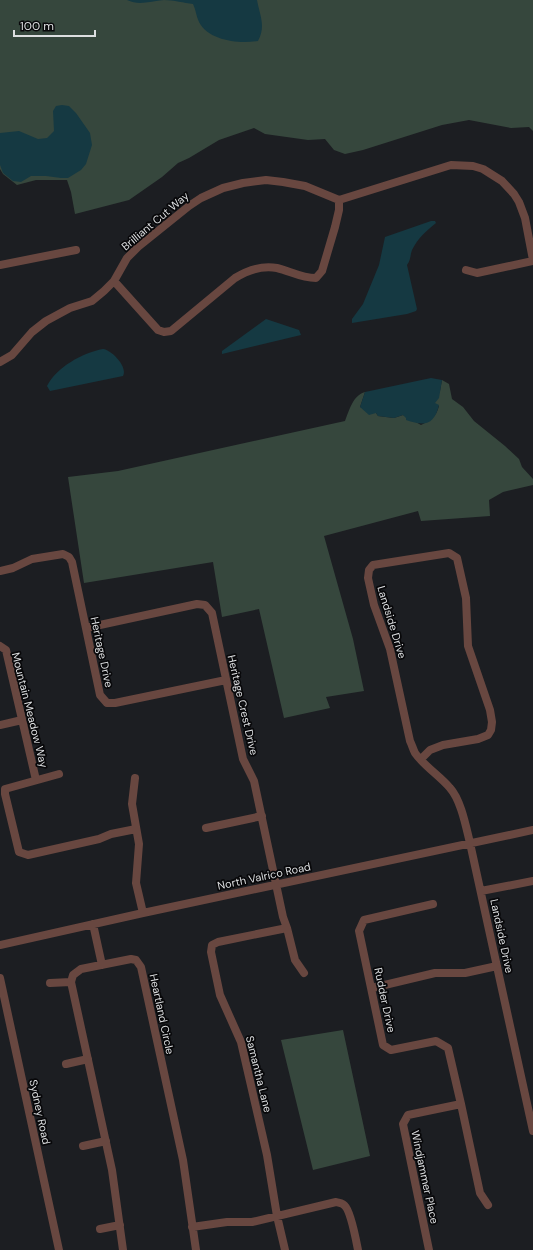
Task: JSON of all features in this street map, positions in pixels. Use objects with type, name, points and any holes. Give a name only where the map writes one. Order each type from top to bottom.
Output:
[{"type":"street","points":[[114,281],[158,330],[164,332],[171,331],[235,278],[246,271],[260,268],[276,268],[301,277],[316,278],[322,271],[335,227],[339,210],[339,200],[451,165],[473,166],[483,169],[502,181],[514,194],[519,202],[525,218],[533,261],[477,273],[466,270]]},
{"type":"street","name":"Brilliant Cut Way","points":[[0,362],[12,355],[32,332],[46,321],[70,308],[92,300],[104,291],[114,281],[127,258],[138,247],[189,206],[202,198],[223,188],[243,182],[266,180],[306,186],[339,200]]},
{"type":"street","points":[[0,265],[76,250]]},
{"type":"street","name":"Landside Drive","points":[[421,759],[430,750],[443,745],[478,739],[488,735],[491,730],[492,722],[490,710],[468,646],[466,598],[457,558],[450,553],[373,565],[369,570],[368,578],[374,605],[390,649],[410,741],[415,753],[421,759],[452,789],[462,810],[533,1131]]},
{"type":"street","name":"Heritage Drive","points":[[0,571],[13,568],[32,559],[63,554],[69,557],[72,562],[100,695],[107,703],[115,703],[226,680]]},
{"type":"street","name":"Heritage Crest Drive","points":[[86,628],[197,604],[204,605],[212,613],[243,759],[254,781],[283,917],[294,960],[304,972]]},
{"type":"street","name":"Mountain Meadow Way","points":[[0,646],[6,650],[36,780]]},
{"type":"street","points":[[0,725],[22,720]]},
{"type":"street","points":[[59,774],[5,789],[19,852],[28,855],[99,839],[111,834],[136,828]]},
{"type":"street","points":[[134,778],[132,804],[139,844],[136,883],[143,913]]},
{"type":"street","points":[[206,828],[262,816]]},
{"type":"street","name":"North Valrico Road","points":[[0,945],[95,923],[533,830]]},
{"type":"street","points":[[481,892],[533,881]]},
{"type":"street","name":"Rudder Drive","points":[[434,904],[364,920],[359,931],[383,1045],[391,1050],[436,1041],[448,1048],[480,1193],[488,1205]]},
{"type":"street","points":[[95,923],[104,965]]},
{"type":"street","name":"Samantha Lane","points":[[284,1250],[267,1155],[241,1042],[220,996],[211,952],[212,945],[218,942],[287,928]]},
{"type":"street","name":"Heartland Circle","points":[[71,982],[72,974],[81,969],[131,959],[136,960],[141,967],[183,1160],[196,1250]]},
{"type":"street","points":[[372,988],[435,973],[465,973],[497,966]]},
{"type":"street","name":"Sydney Road","points":[[0,978],[59,1250]]},
{"type":"street","points":[[50,982],[71,982],[112,1170],[123,1250]]},
{"type":"street","points":[[66,1064],[88,1059]]},
{"type":"street","name":"Windjammer Place","points":[[429,1250],[403,1124],[408,1115],[461,1104]]},
{"type":"street","points":[[83,1146],[106,1141]]},
{"type":"street","points":[[192,1227],[227,1222],[252,1222],[336,1202],[344,1204],[346,1207],[358,1250]]},
{"type":"street","points":[[100,1228],[120,1225]]},
{"type":"green space","points":[[0,0],[533,0],[533,131],[529,127],[511,128],[469,120],[442,125],[363,150],[345,154],[334,150],[325,139],[308,140],[265,134],[254,128],[219,140],[178,163],[162,177],[129,200],[75,214],[67,180],[36,180],[17,185],[3,174],[0,169]]},
{"type":"green space","points":[[442,380],[449,384],[452,399],[463,407],[474,421],[519,459],[522,467],[533,479],[533,485],[503,492],[489,500],[490,516],[421,521],[418,511],[324,536],[353,639],[364,691],[326,697],[330,708],[284,718],[259,609],[222,617],[213,562],[84,583],[68,477],[118,471],[345,421],[354,400],[357,396],[365,392],[360,407],[376,413],[378,416],[394,418],[403,415],[421,425],[435,416],[439,406],[434,404],[440,391]]},
{"type":"green space","points":[[343,1030],[370,1156],[313,1170],[281,1040]]},
{"type":"water","points":[[127,0],[164,0],[136,3]]},
{"type":"water","points":[[171,0],[257,0],[262,21],[262,31],[258,41],[242,42],[225,40],[217,37],[204,28],[199,22],[193,4]]},
{"type":"water","points":[[56,106],[69,106],[76,113],[90,133],[92,145],[86,164],[81,170],[68,178],[31,176],[21,182],[13,181],[3,173],[0,165],[0,133],[19,131],[38,139],[47,138],[54,131],[53,111]]},
{"type":"water","points":[[431,221],[435,221],[436,223],[417,242],[412,250],[407,265],[417,309],[416,311],[407,314],[352,323],[352,319],[363,304],[379,265],[385,237]]},
{"type":"water","points":[[266,319],[299,330],[301,335],[222,354],[222,351]]},
{"type":"water","points":[[103,349],[111,352],[121,364],[124,372],[123,376],[50,391],[47,386],[51,379],[64,367],[79,357]]},
{"type":"water","points":[[431,378],[442,380],[439,398],[435,403],[439,405],[437,412],[431,421],[427,423],[418,423],[406,420],[403,415],[394,418],[378,416],[376,413],[369,415],[360,407],[365,392]]}]
